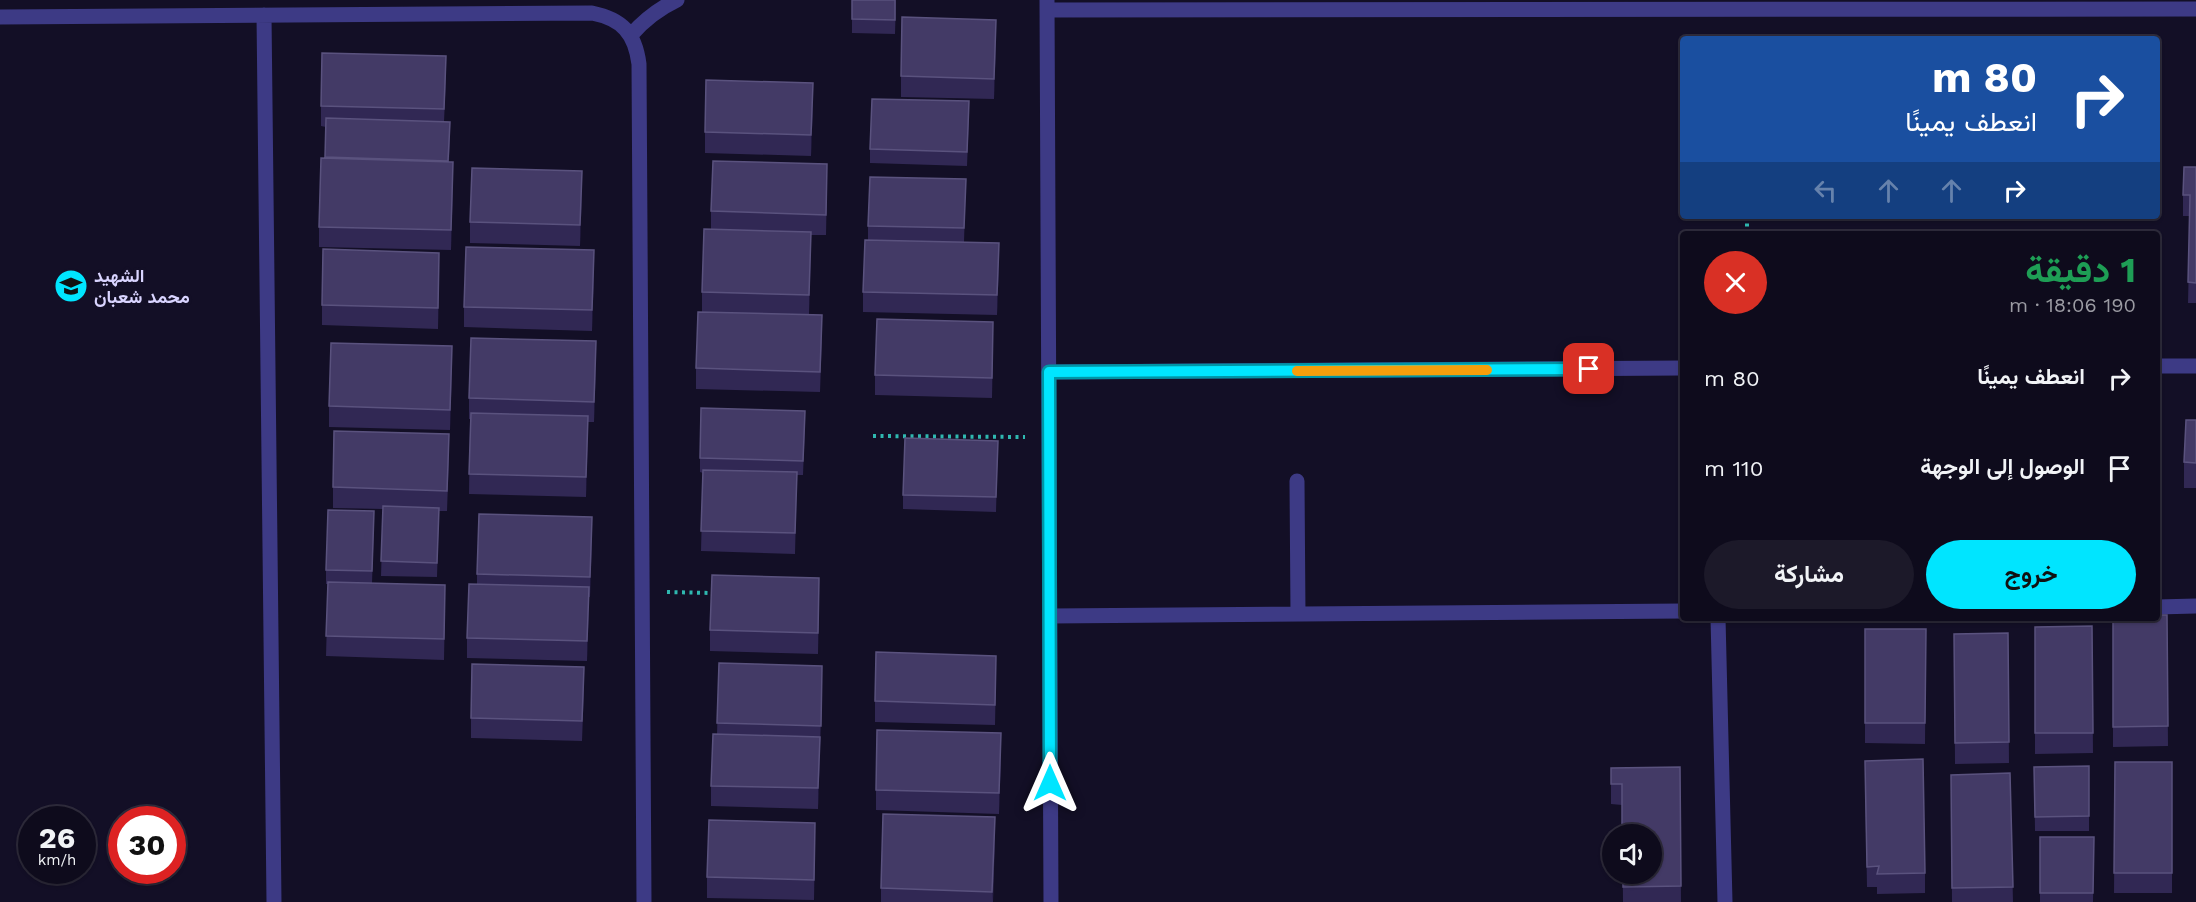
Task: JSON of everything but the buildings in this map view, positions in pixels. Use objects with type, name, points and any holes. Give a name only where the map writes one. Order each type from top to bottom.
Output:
[{"type":"street","points":[[631,35],[644,20],[660,8],[677,0]]},
{"type":"street","points":[[1051,902],[1047,5],[1847,5],[2196,9]]},
{"type":"street","points":[[0,17],[592,13],[607,16],[620,23],[631,35],[637,49],[639,64],[644,902]]},
{"type":"street","points":[[264,15],[274,902]]},
{"type":"street","points":[[2160,366],[2196,366]]},
{"type":"street","points":[[1049,372],[1680,368]]},
{"type":"street","points":[[1297,481],[1298,614]]},
{"type":"street","points":[[2160,607],[2196,606]]},
{"type":"street","points":[[1050,616],[1680,611]]},
{"type":"street","points":[[1718,621],[1725,902]]},
{"type":"path","points":[[873,436],[1049,437]]},
{"type":"path","points":[[642,592],[722,593]]},
{"type":"slow traffic","points":[[1297,371],[1487,370]]},
{"type":"place","name":"الشهيد محمد شعبان","points":[[71,286]]},
{"type":"route","points":[[1050,783],[1049,372],[1589,369]]}]
